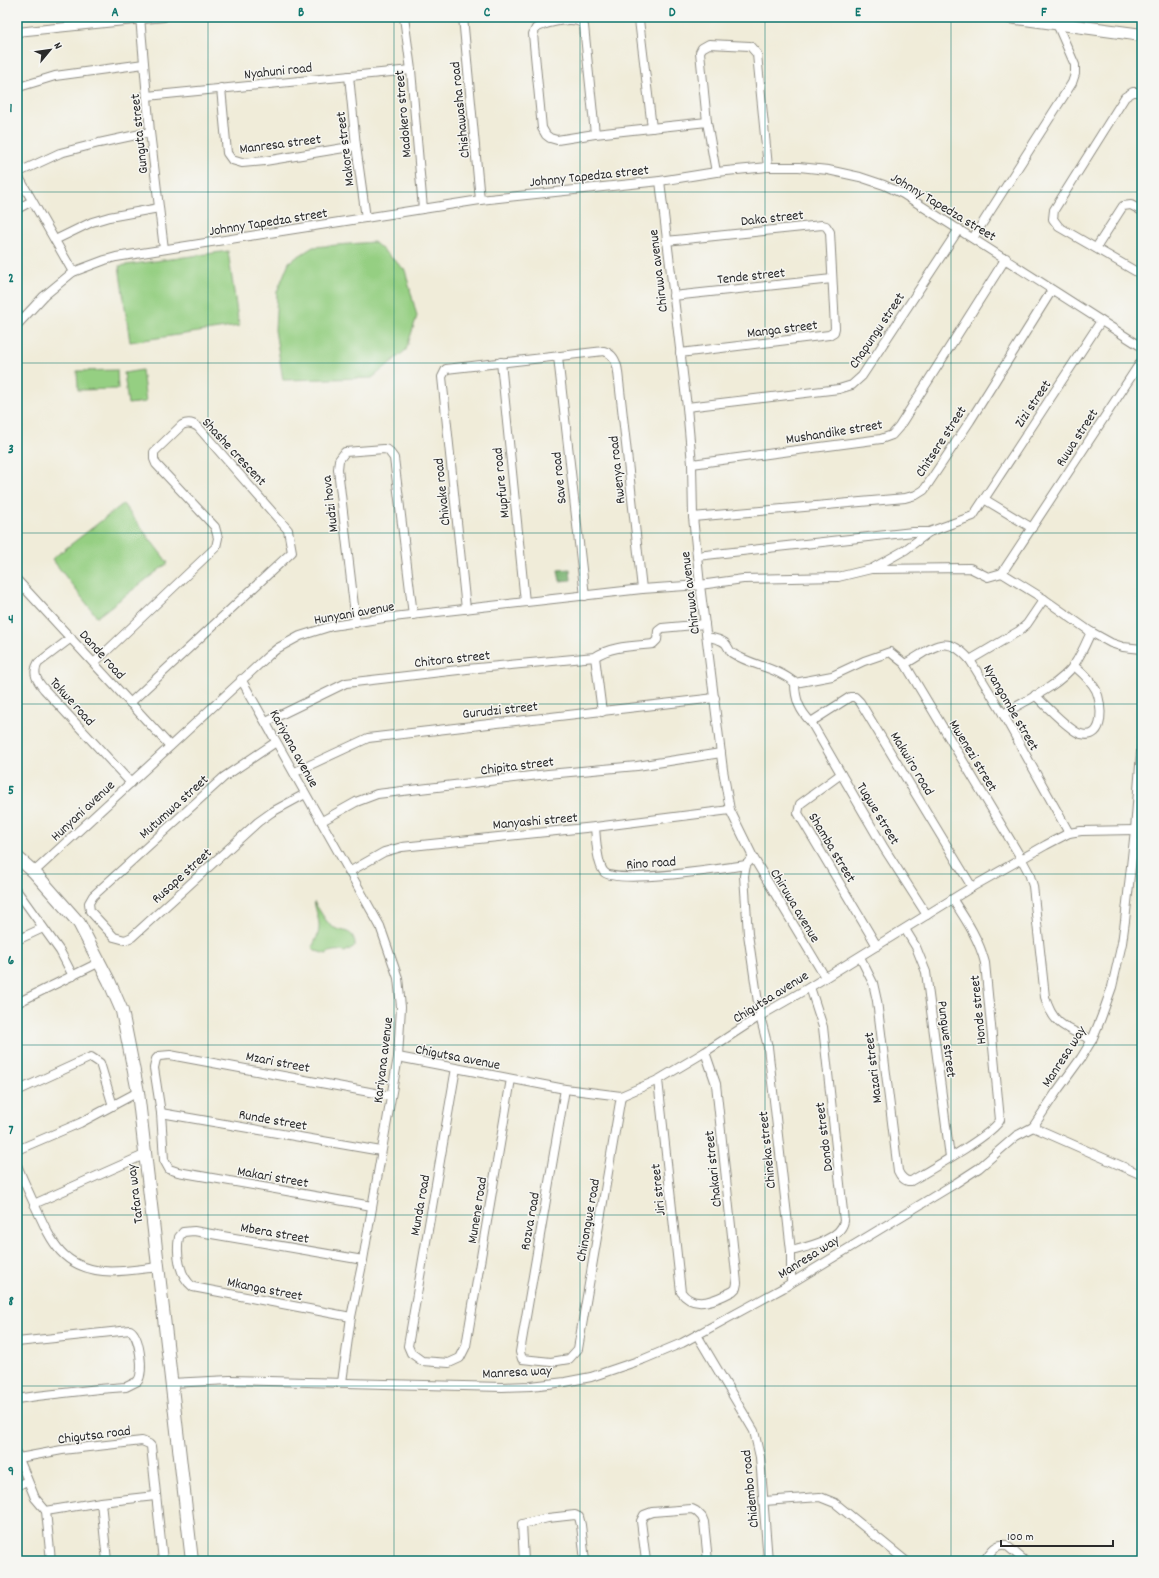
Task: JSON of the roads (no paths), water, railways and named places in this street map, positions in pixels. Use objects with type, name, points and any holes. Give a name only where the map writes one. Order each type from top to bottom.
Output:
[{"type":"street","points":[[17,32],[140,18],[164,17]]},
{"type":"street","name":"Madokero street","points":[[404,17],[411,70],[423,209]]},
{"type":"street","name":"Chishawasha road","points":[[463,17],[480,200]]},
{"type":"street","points":[[1009,17],[1142,34]]},
{"type":"street","name":"Gunguta street","points":[[140,18],[150,132],[164,249]]},
{"type":"street","points":[[595,134],[584,26],[577,20],[557,22],[542,25],[536,28],[533,34],[542,128],[546,135],[550,138],[557,140],[595,134],[707,122]]},
{"type":"street","points":[[638,20],[652,128]]},
{"type":"street","points":[[973,238],[1075,74],[1075,65],[1057,24]]},
{"type":"street","points":[[716,172],[707,122],[700,52],[702,48],[709,44],[750,46],[757,54],[768,167]]},
{"type":"street","points":[[19,87],[55,76],[144,64]]},
{"type":"street","name":"Nyahuni road","points":[[147,96],[411,70]]},
{"type":"street","name":"Makore street","points":[[349,76],[356,146],[366,218]]},
{"type":"street","name":"Manresa street","points":[[221,88],[227,153],[235,162],[242,163],[265,161],[356,146]]},
{"type":"street","points":[[1142,92],[1133,92],[1125,97],[1054,210],[1052,219],[1059,227],[1142,275]]},
{"type":"street","points":[[73,272],[17,174],[65,151],[150,132]]},
{"type":"street","name":"Johnny Tapedza street","points":[[17,325],[44,296],[73,272],[110,258],[480,200],[660,181],[716,172],[768,167],[799,167],[820,169],[860,177],[884,185],[903,194],[1006,258],[1052,290],[1142,347]]},
{"type":"street","name":"Chiruwa avenue","points":[[660,181],[687,407],[692,464],[693,517],[700,585],[721,753],[730,810],[753,857],[825,977]]},
{"type":"street","points":[[17,210],[32,201]]},
{"type":"street","points":[[1096,248],[1123,206],[1130,205],[1142,211]]},
{"type":"street","points":[[55,240],[92,222],[159,208]]},
{"type":"street","name":"Daka street","points":[[666,241],[826,226],[830,232],[832,279]]},
{"type":"street","name":"Chapungu street","points":[[687,407],[825,391],[852,385],[862,376],[959,229]]},
{"type":"street","name":"Mushandike street","points":[[692,464],[873,441],[892,435],[899,427],[1006,258]]},
{"type":"street","name":"Tende street","points":[[673,296],[832,279]]},
{"type":"street","name":"Manga street","points":[[680,353],[829,335],[834,332],[835,328],[832,279]]},
{"type":"street","name":"Chitsere street","points":[[693,517],[906,498],[916,495],[924,490],[1052,290]]},
{"type":"street","name":"Zizi street","points":[[929,532],[973,516],[1101,320]]},
{"type":"street","name":"Rwenya road","points":[[558,357],[606,351],[615,360],[618,372],[642,589]]},
{"type":"street","points":[[501,362],[558,357]]},
{"type":"street","name":"Save road","points":[[558,357],[585,596]]},
{"type":"street","name":"Ruwa street","points":[[1002,574],[1142,360]]},
{"type":"street","name":"Chivake road","points":[[466,609],[442,384],[446,369],[501,362]]},
{"type":"street","name":"Mupfure road","points":[[501,362],[525,602]]},
{"type":"street","name":"Shashe crescent","points":[[94,663],[216,547],[218,538],[214,528],[156,464],[154,459],[154,452],[182,425],[188,423],[192,424],[203,433],[288,530],[292,552],[130,703]]},
{"type":"street","name":"Mudzi hova","points":[[356,623],[338,468],[338,460],[345,452],[384,449],[388,450],[394,458],[412,615]]},
{"type":"street","points":[[984,499],[1032,528]]},
{"type":"street","points":[[697,556],[913,532],[929,532]]},
{"type":"street","points":[[871,569],[905,550],[929,532]]},
{"type":"street","points":[[871,569],[970,568],[988,577],[1002,574],[1044,599],[1091,632],[1117,646],[1142,649]]},
{"type":"street","name":"Hunyani avenue","points":[[34,872],[241,679],[278,648],[300,636],[332,626],[412,615],[642,589],[700,585],[743,579],[838,577],[871,569]]},
{"type":"street","name":"Dande road","points":[[17,580],[170,746]]},
{"type":"street","points":[[970,660],[1019,631],[1027,624],[1044,599]]},
{"type":"street","name":"Chitora street","points":[[266,722],[346,683],[594,657],[602,652],[653,644],[657,640],[658,631],[662,628],[705,624]]},
{"type":"street","points":[[1003,714],[1056,682],[1074,665],[1091,632]]},
{"type":"street","points":[[707,637],[719,639],[725,644],[730,652],[742,659],[770,668],[795,683],[832,676],[864,661],[890,652],[905,664]]},
{"type":"street","name":"Tokwe road","points":[[71,638],[38,663],[36,668],[36,677],[44,689],[130,783]]},
{"type":"street","name":"Nyangombe street","points":[[905,664],[937,646],[944,644],[952,645],[958,648],[970,660],[1003,714],[1069,833]]},
{"type":"street","points":[[594,657],[602,712]]},
{"type":"street","name":"Mwenezi street","points":[[905,664],[1029,873],[1033,886],[1047,1007],[1052,1017],[1060,1025],[1092,1040]]},
{"type":"street","points":[[1035,695],[1064,722],[1081,734],[1090,734],[1098,729],[1101,718],[1100,703],[1096,691],[1087,677],[1074,665]]},
{"type":"street","name":"Kariyana avenue","points":[[241,679],[276,742],[295,772],[305,794],[322,821],[380,926],[396,971],[401,1007],[398,1058],[351,1317],[342,1382]]},
{"type":"street","name":"Tugwe street","points":[[795,683],[796,700],[802,713],[811,722],[884,848],[927,915]]},
{"type":"street","name":"Makwiro road","points":[[811,722],[850,697],[855,697],[860,702],[972,887]]},
{"type":"street","name":"Gurudzi street","points":[[295,772],[368,738],[715,698]]},
{"type":"street","name":"Manresa way","points":[[171,1383],[230,1380],[502,1387],[531,1386],[565,1382],[591,1376],[622,1367],[668,1350],[697,1335],[791,1282],[979,1168],[1016,1136],[1033,1127],[1092,1040],[1108,998],[1122,943],[1135,830],[1142,739]]},
{"type":"street","name":"Mutumwa street","points":[[93,896],[224,777],[276,742]]},
{"type":"street","name":"Chipita street","points":[[322,821],[356,802],[377,794],[548,774],[637,766],[721,753]]},
{"type":"street","name":"Shamba street","points":[[841,774],[800,804],[798,812],[877,946]]},
{"type":"street","name":"Rusape street","points":[[93,896],[89,903],[90,911],[114,937],[125,940],[135,934],[258,822],[272,812],[305,794]]},
{"type":"street","name":"Manyashi street","points":[[349,872],[384,852],[402,847],[595,828],[730,810]]},
{"type":"street","name":"Rino road","points":[[595,828],[600,866],[604,873],[611,876],[626,878],[653,876],[746,865]]},
{"type":"street","name":"Chigutsa avenue","points":[[398,1058],[565,1089],[621,1096],[658,1080],[972,887],[1021,858],[1069,833],[1094,830],[1135,830]]},
{"type":"street","name":"Tafara way","points":[[17,857],[34,872],[76,919],[100,962],[122,1011],[138,1092],[144,1155],[192,1561]]},
{"type":"street","points":[[746,865],[753,857]]},
{"type":"street","name":"Chineka street","points":[[746,865],[744,876],[748,934],[760,1016],[768,1047],[791,1251],[791,1282]]},
{"type":"street","points":[[17,891],[60,951],[73,976]]},
{"type":"street","name":"Honde street","points":[[950,1157],[978,1140],[1000,1121],[985,962],[977,938],[953,900]]},
{"type":"street","points":[[17,940],[43,928]]},
{"type":"street","name":"Pungwe street","points":[[905,929],[916,947],[926,972],[950,1157]]},
{"type":"street","name":"Mazari street","points":[[860,957],[873,983],[875,992],[898,1171],[906,1181],[911,1182],[950,1157]]},
{"type":"street","points":[[17,1003],[100,962]]},
{"type":"street","name":"Dondo street","points":[[791,1251],[824,1241],[840,1230],[844,1221],[823,1027],[810,987]]},
{"type":"street","name":"Chakari street","points":[[683,1296],[693,1301],[706,1302],[733,1291],[737,1286],[716,1084],[705,1052]]},
{"type":"street","name":"Mzari street","points":[[161,1113],[154,1068],[156,1059],[159,1056],[164,1055],[196,1059],[391,1096]]},
{"type":"street","points":[[17,1092],[91,1057],[100,1063],[113,1106]]},
{"type":"street","name":"Munda road","points":[[456,1068],[408,1346],[411,1353],[422,1361],[450,1363],[460,1358],[466,1346]]},
{"type":"street","name":"Munene road","points":[[466,1346],[511,1079]]},
{"type":"street","name":"Jiri street","points":[[658,1080],[681,1290],[683,1296]]},
{"type":"street","name":"Rozva road","points":[[565,1089],[520,1352],[521,1358],[551,1362],[569,1359],[578,1349]]},
{"type":"street","points":[[17,1150],[80,1123],[138,1092]]},
{"type":"street","name":"Chinongwe road","points":[[578,1349],[621,1096]]},
{"type":"street","name":"Runde street","points":[[161,1113],[381,1151]]},
{"type":"street","name":"Makari street","points":[[161,1113],[164,1160],[171,1170],[372,1206]]},
{"type":"street","points":[[1033,1127],[1142,1175]]},
{"type":"street","points":[[34,1204],[144,1155]]},
{"type":"street","points":[[17,1165],[20,1180],[34,1204],[48,1235],[55,1246],[66,1257],[80,1266],[105,1272],[158,1267]]},
{"type":"street","name":"Mbera street","points":[[182,1274],[178,1241],[180,1234],[183,1232],[211,1234],[362,1260]]},
{"type":"street","name":"Mkanga street","points":[[182,1274],[184,1279],[192,1287],[351,1317]]},
{"type":"street","points":[[17,1342],[130,1330],[134,1333],[139,1344],[140,1375],[138,1381],[126,1387],[99,1388],[17,1399]]},
{"type":"street","name":"Chidembo road","points":[[697,1335],[754,1431],[760,1457],[768,1561]]},
{"type":"street","name":"Chigutsa road","points":[[18,1456],[142,1441],[146,1442],[151,1446],[155,1496],[163,1561]]},
{"type":"street","points":[[18,1456],[27,1482],[38,1502],[46,1511],[51,1561]]},
{"type":"street","points":[[17,1486],[27,1482]]},
{"type":"street","points":[[46,1511],[101,1502],[155,1496]]},
{"type":"street","points":[[764,1500],[820,1498],[829,1500],[844,1510],[906,1561]]},
{"type":"street","points":[[101,1502],[107,1561]]},
{"type":"street","points":[[646,1561],[641,1522],[643,1516],[647,1513],[657,1511],[692,1509],[702,1518],[708,1561]]},
{"type":"street","points":[[524,1561],[522,1524],[548,1518],[575,1515],[579,1518],[581,1525],[585,1561]]},
{"type":"street","points":[[984,1561],[995,1547],[1004,1545],[1026,1561]]}]
